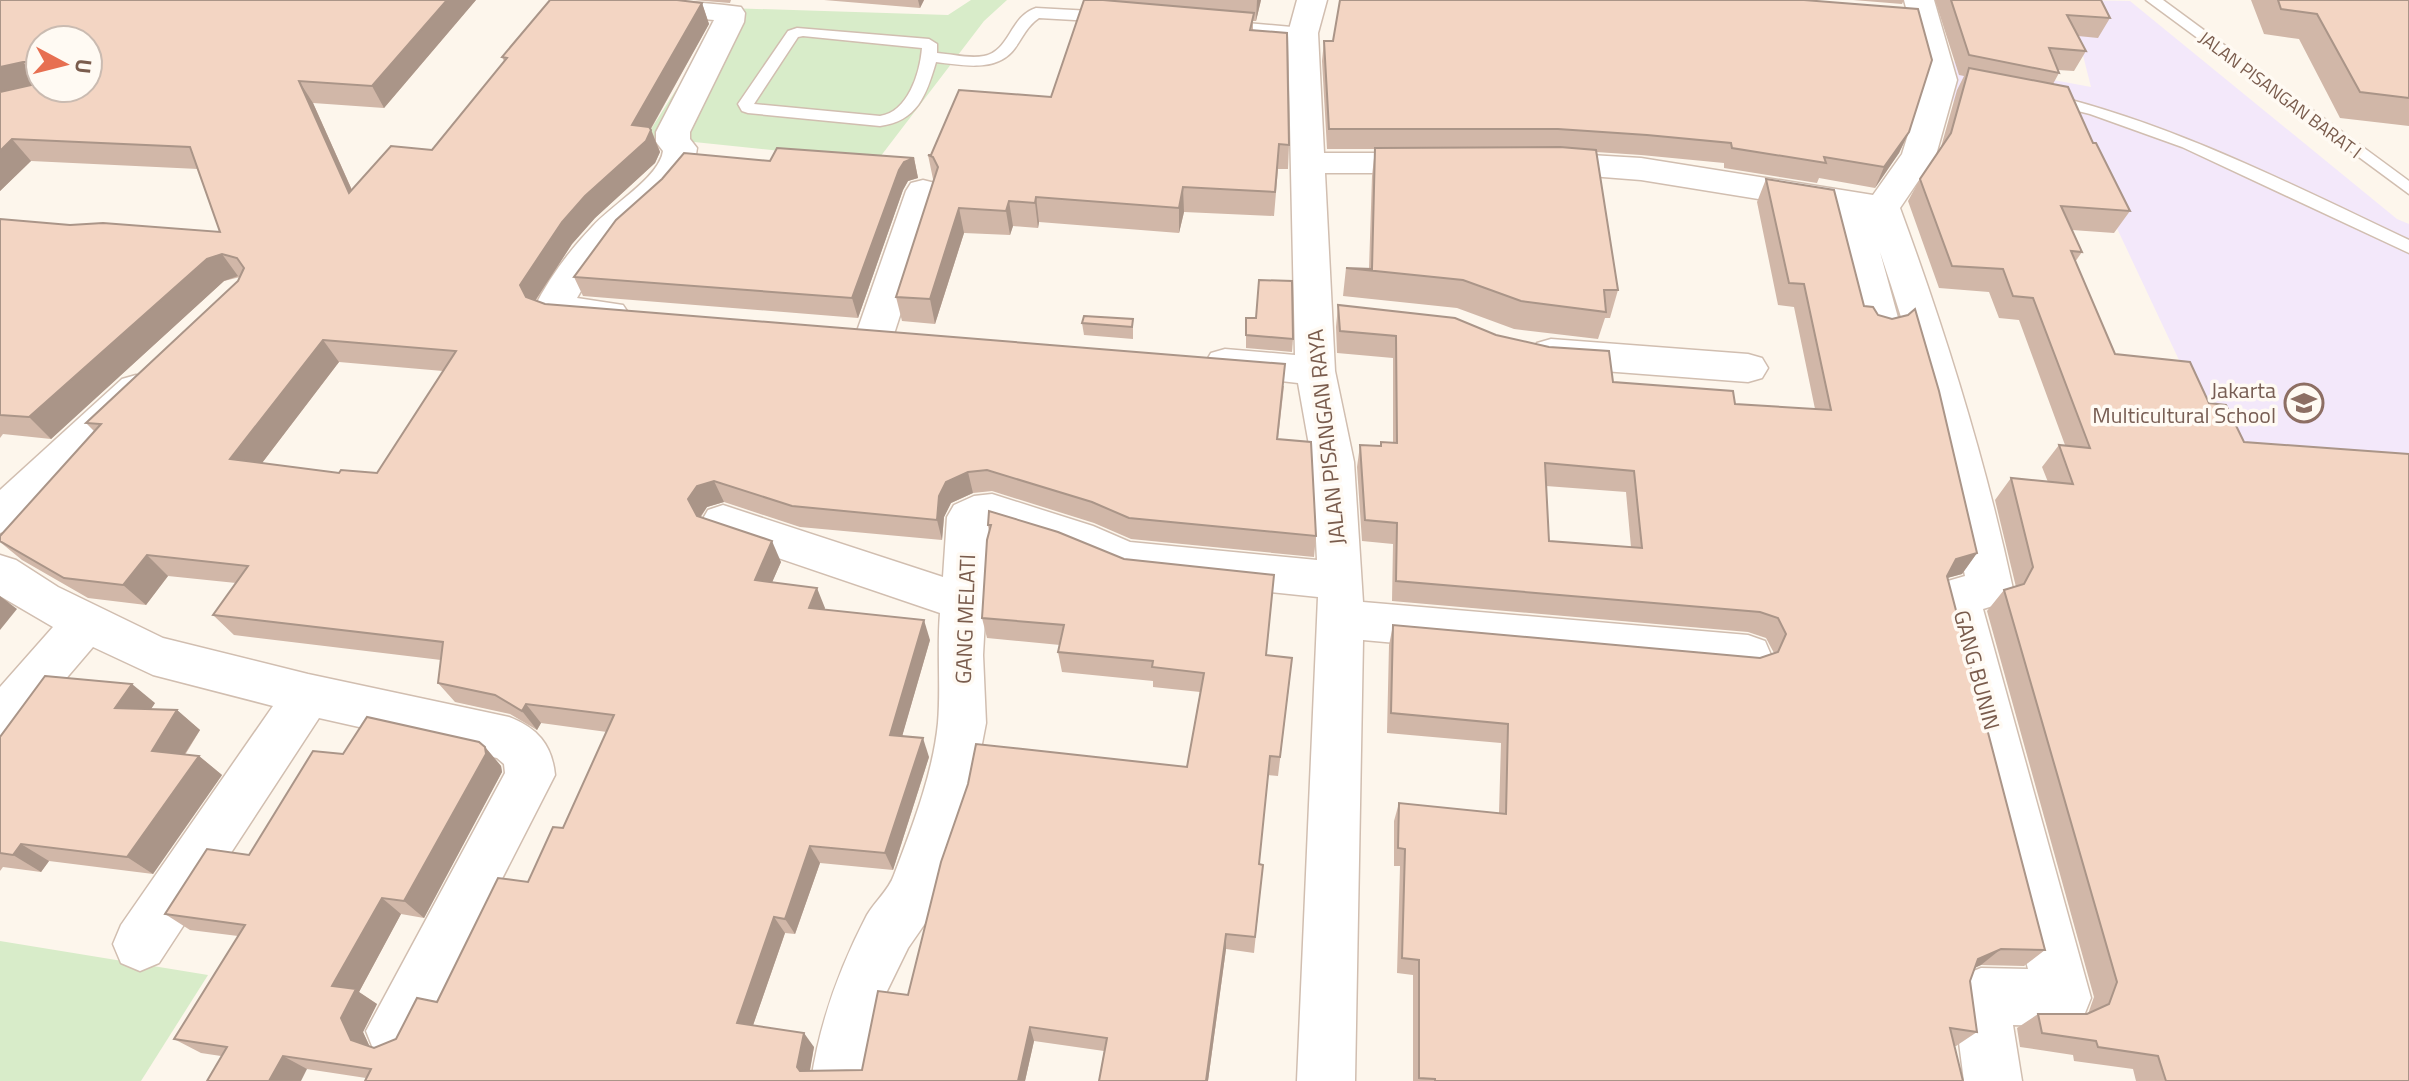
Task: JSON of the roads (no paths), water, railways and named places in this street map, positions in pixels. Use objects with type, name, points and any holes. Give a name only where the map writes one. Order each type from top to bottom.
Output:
[{"type":"street","points":[[599,0],[658,3],[730,13],[729,22],[673,132],[673,142],[680,148],[677,162],[659,185],[621,217],[587,258],[553,308],[640,317]]},
{"type":"street","name":"JALAN PISANGAN RAYA","points":[[1312,0],[1303,33],[1308,163],[1328,310],[1315,371],[1333,462],[1341,600],[1326,1081]]},
{"type":"street","points":[[1865,205],[1919,155],[1948,81],[1913,11]]},
{"type":"street","points":[[1506,163],[1553,162],[1641,169],[1865,205]]},
{"type":"street","points":[[1308,163],[1459,163]]},
{"type":"street","points":[[875,334],[923,191]]},
{"type":"street","points":[[1865,205],[1881,325]]},
{"type":"street","name":"GANG BUNIN","points":[[1865,205],[1936,362],[1971,489],[1990,589],[1957,596],[2063,998],[1981,996],[1993,1081]]},
{"type":"street","points":[[1517,347],[1543,352],[1748,368]]},
{"type":"street","points":[[1189,360],[1315,371]]},
{"type":"street","points":[[0,516],[160,366]]},
{"type":"street","name":"GANG MELATI","points":[[840,1081],[845,1043],[861,986],[889,929],[914,894],[946,801],[962,723],[960,655],[969,517],[985,510],[1077,538],[1126,559],[1341,600]]},
{"type":"street","points":[[723,522],[964,603]]},
{"type":"street","points":[[0,573],[42,600],[153,655],[308,695],[509,739],[521,746],[529,760],[530,775],[394,1031]]},
{"type":"street","points":[[1341,600],[1748,655]]},
{"type":"street","points":[[0,721],[86,622]]},
{"type":"street","points":[[140,944],[308,695]]},
{"type":"lane","name":"JALAN PISANGAN BARAT I","points":[[2153,0],[2409,189]]},
{"type":"lane","points":[[932,57],[996,59],[1007,52],[1025,18],[1044,11],[1134,19]]},
{"type":"lane","points":[[1209,25],[1303,33]]},
{"type":"lane","points":[[802,31],[929,44],[932,57],[904,114],[892,119],[880,121],[755,111],[746,104],[793,34],[802,31]]},
{"type":"lane","points":[[2027,95],[2089,108],[2216,154],[2409,247]]},
{"type":"place","name":"Jakarta Multicultural School","points":[[2304,403]]}]
